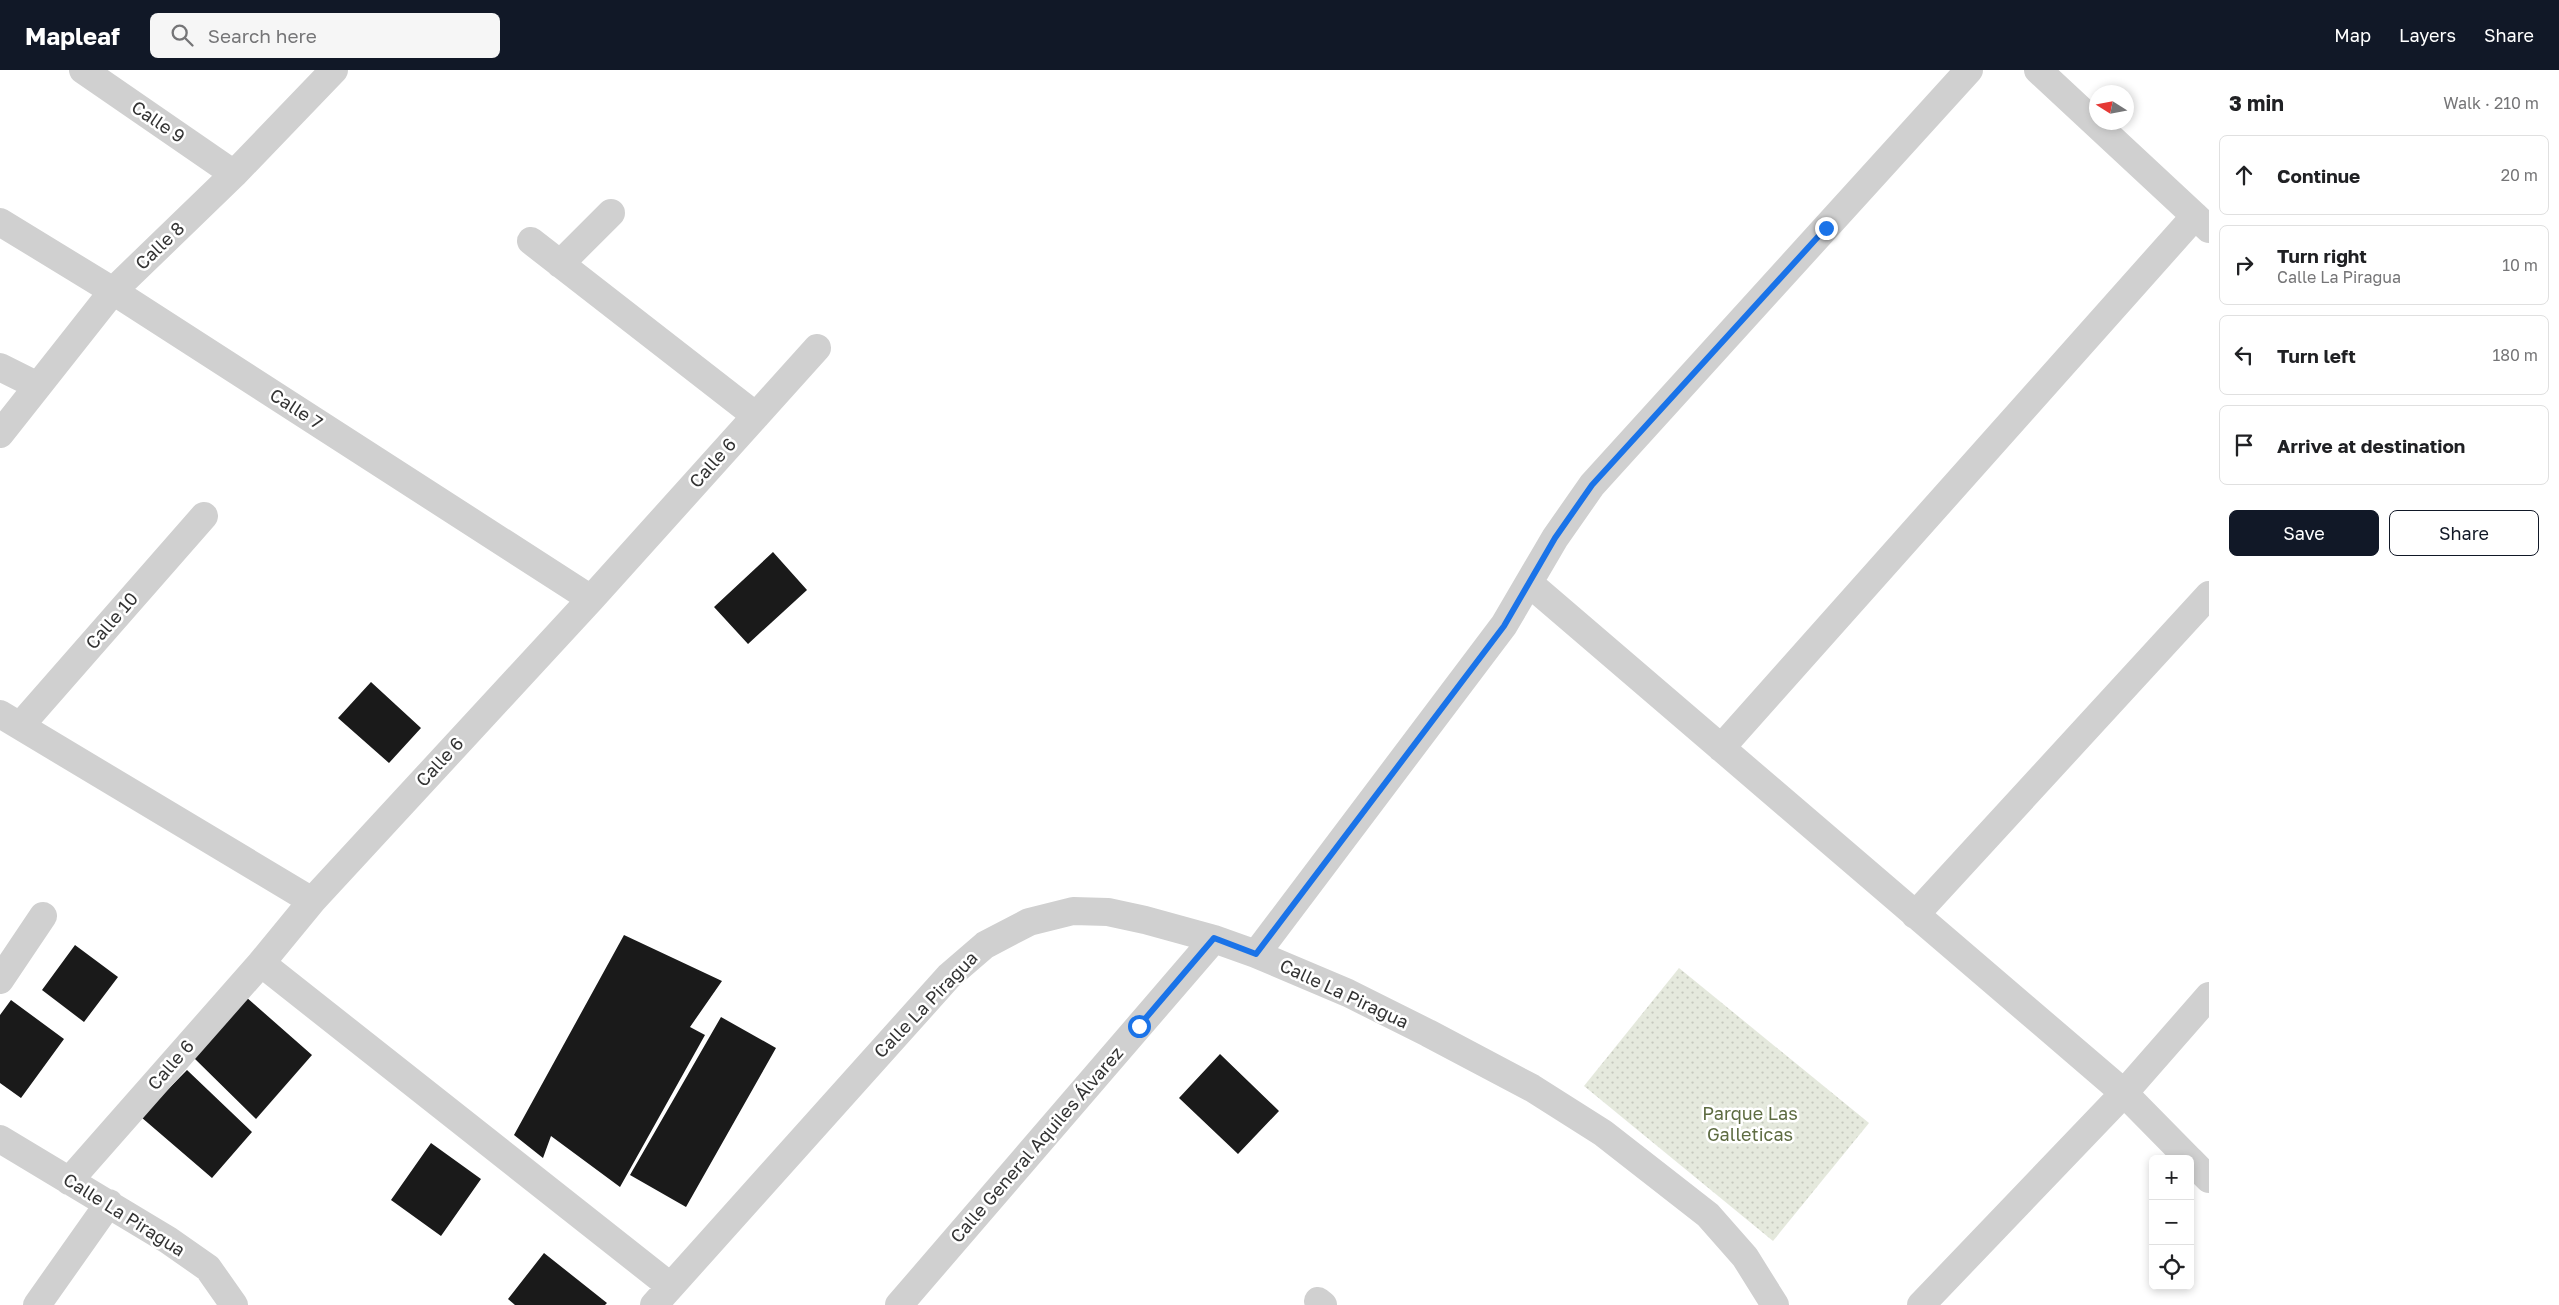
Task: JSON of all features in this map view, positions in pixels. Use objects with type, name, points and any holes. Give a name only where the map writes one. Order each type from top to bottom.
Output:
[{"type":"street","name":"Calle 9","points":[[83,70],[234,174]]},
{"type":"street","name":"Calle 8","points":[[0,434],[113,291],[234,174],[334,70]]},
{"type":"street","points":[[1256,954],[1504,626],[1555,538],[1592,485],[1969,70]]},
{"type":"street","points":[[1721,748],[2202,222],[2038,70]]},
{"type":"street","points":[[560,264],[611,213]]},
{"type":"street","name":"Calle 7","points":[[0,222],[113,291],[591,599]]},
{"type":"street","points":[[531,241],[756,416]]},
{"type":"street","name":"Calle 6","points":[[69,1181],[261,963],[312,901],[591,599],[816,348]]},
{"type":"street","points":[[0,367],[38,386]]},
{"type":"street","name":"Calle 10","points":[[10,720],[204,516]]},
{"type":"street","points":[[1530,584],[2124,1093],[2186,1155]]},
{"type":"street","points":[[1915,914],[2209,595]]},
{"type":"street","points":[[10,720],[312,901]]},
{"type":"street","name":"Calle La Piragua","points":[[662,1296],[949,976],[985,945],[1029,922],[1073,911],[1117,914],[1214,938],[1256,954],[1348,993],[1532,1088],[1603,1133],[1708,1215],[1746,1257],[1775,1305]]},
{"type":"street","points":[[0,980],[43,916]]},
{"type":"street","name":"Calle General Aquiles Álvarez","points":[[899,1305],[1214,938]]},
{"type":"street","points":[[261,963],[662,1296]]},
{"type":"street","points":[[1921,1305],[2124,1093],[2209,996]]},
{"type":"street","name":"Calle La Piragua","points":[[0,1139],[168,1240],[208,1268],[234,1305]]},
{"type":"street","points":[[2194,1163],[2209,1179]]},
{"type":"street","points":[[37,1305],[109,1204]]},
{"type":"green space","name":"Parque Las Galleticas","points":[[1679,968],[1869,1123],[1773,1241],[1584,1086]]},
{"type":"building","points":[[773,552],[807,590],[748,644],[714,607]]},
{"type":"building","points":[[371,682],[421,728],[389,763],[338,718]]},
{"type":"building","points":[[624,935],[722,981],[690,1027],[705,1035],[620,1187],[551,1136],[543,1158],[514,1135]]},
{"type":"building","points":[[75,945],[118,977],[84,1022],[42,990]]},
{"type":"building","points":[[246,997],[312,1055],[256,1119],[194,1058]]},
{"type":"building","points":[[11,1000],[64,1039],[21,1098],[0,1083],[0,1015]]},
{"type":"building","points":[[721,1017],[776,1048],[686,1207],[630,1175]]},
{"type":"building","points":[[1220,1054],[1279,1111],[1238,1154],[1179,1098]]},
{"type":"building","points":[[187,1070],[252,1132],[212,1178],[141,1117]]},
{"type":"building","points":[[431,1143],[481,1179],[441,1236],[391,1200]]},
{"type":"building","points":[[544,1253],[607,1303],[605,1305],[515,1305],[508,1299]]},
{"type":"route","points":[[1139,1026],[1214,938],[1256,954],[1504,626],[1555,538],[1592,485],[1826,228]]}]
